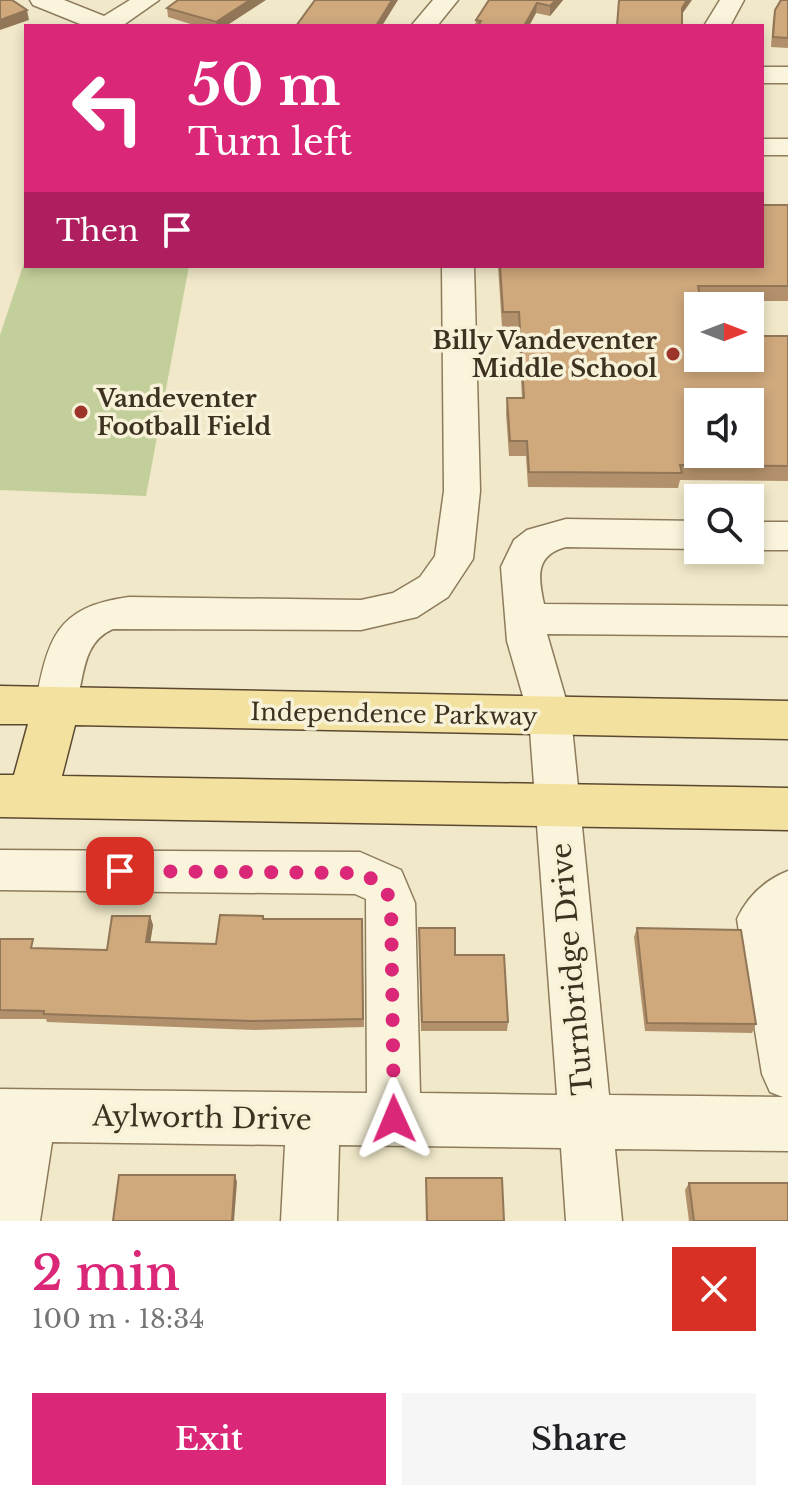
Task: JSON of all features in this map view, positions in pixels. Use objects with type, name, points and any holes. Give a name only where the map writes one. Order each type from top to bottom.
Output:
[{"type":"main road","name":"Independence Parkway","points":[[0,705],[788,720]]},
{"type":"main road","points":[[56,706],[17,796],[788,809]]},
{"type":"street","points":[[42,0],[101,24]]},
{"type":"street","points":[[109,24],[147,0]]},
{"type":"street","points":[[426,24],[446,0]]},
{"type":"street","points":[[718,24],[732,0]]},
{"type":"street","points":[[764,75],[788,75]]},
{"type":"street","points":[[764,147],[788,147]]},
{"type":"street","points":[[56,706],[66,655],[74,636],[90,622],[104,616],[129,612],[361,615],[403,606],[440,581],[456,552],[462,491],[458,268]]},
{"type":"street","name":"Turnbridge Drive","points":[[594,1221],[550,717],[527,641],[520,567],[528,550],[541,540],[566,533],[684,535]]},
{"type":"street","points":[[764,536],[788,536]]},
{"type":"street","points":[[527,619],[788,621]]},
{"type":"street","points":[[0,870],[360,873],[384,885],[391,903],[394,1119]]},
{"type":"street","points":[[788,892],[761,919],[788,1074]]},
{"type":"street","points":[[12,1221],[15,1116]]},
{"type":"street","name":"Aylworth Drive","points":[[15,1116],[788,1124]]},
{"type":"street","points":[[309,1221],[313,1120]]},
{"type":"green space","name":"Vandeventer Football Field","points":[[24,263],[24,268],[189,268],[146,496],[0,490],[0,335]]},
{"type":"building","points":[[0,0],[12,0],[27,10],[0,20]]},
{"type":"building","points":[[178,0],[250,0],[216,22],[167,8]]},
{"type":"building","points":[[315,0],[392,0],[377,24],[297,24]]},
{"type":"building","points":[[489,0],[556,0],[550,6],[537,3],[525,24],[479,24],[481,21],[476,20]]},
{"type":"building","points":[[619,0],[687,0],[682,8],[682,24],[617,24]]},
{"type":"building","points":[[781,0],[788,0],[788,38],[773,37],[775,10]]},
{"type":"building","name":"Billy Vandeventer Middle School","points":[[764,205],[788,205],[788,286],[698,286],[699,292],[684,292],[684,372],[764,372],[764,336],[788,336],[788,466],[764,466],[764,388],[684,388],[682,473],[529,472],[527,441],[510,441],[507,398],[524,398],[519,312],[503,312],[500,268],[764,268]]},
{"type":"building","points":[[220,915],[263,916],[263,919],[362,919],[363,1019],[252,1021],[0,1010],[0,939],[33,939],[31,948],[107,950],[112,916],[150,916],[146,942],[216,944]]},
{"type":"building","points":[[419,928],[455,928],[455,955],[504,955],[508,1022],[422,1022]]},
{"type":"building","points":[[637,928],[741,930],[756,1024],[647,1023]]},
{"type":"building","points":[[119,1175],[235,1175],[232,1221],[113,1221]]},
{"type":"building","points":[[426,1178],[502,1178],[504,1221],[427,1221]]},
{"type":"building","points":[[689,1183],[788,1183],[788,1221],[694,1221]]},
{"type":"place","name":"Billy Vandeventer Middle School","points":[[673,354]]},
{"type":"place","name":"Vandeventer Football Field","points":[[81,412]]},
{"type":"route","points":[[120,871],[360,873],[384,885],[391,903],[394,1119]]}]
